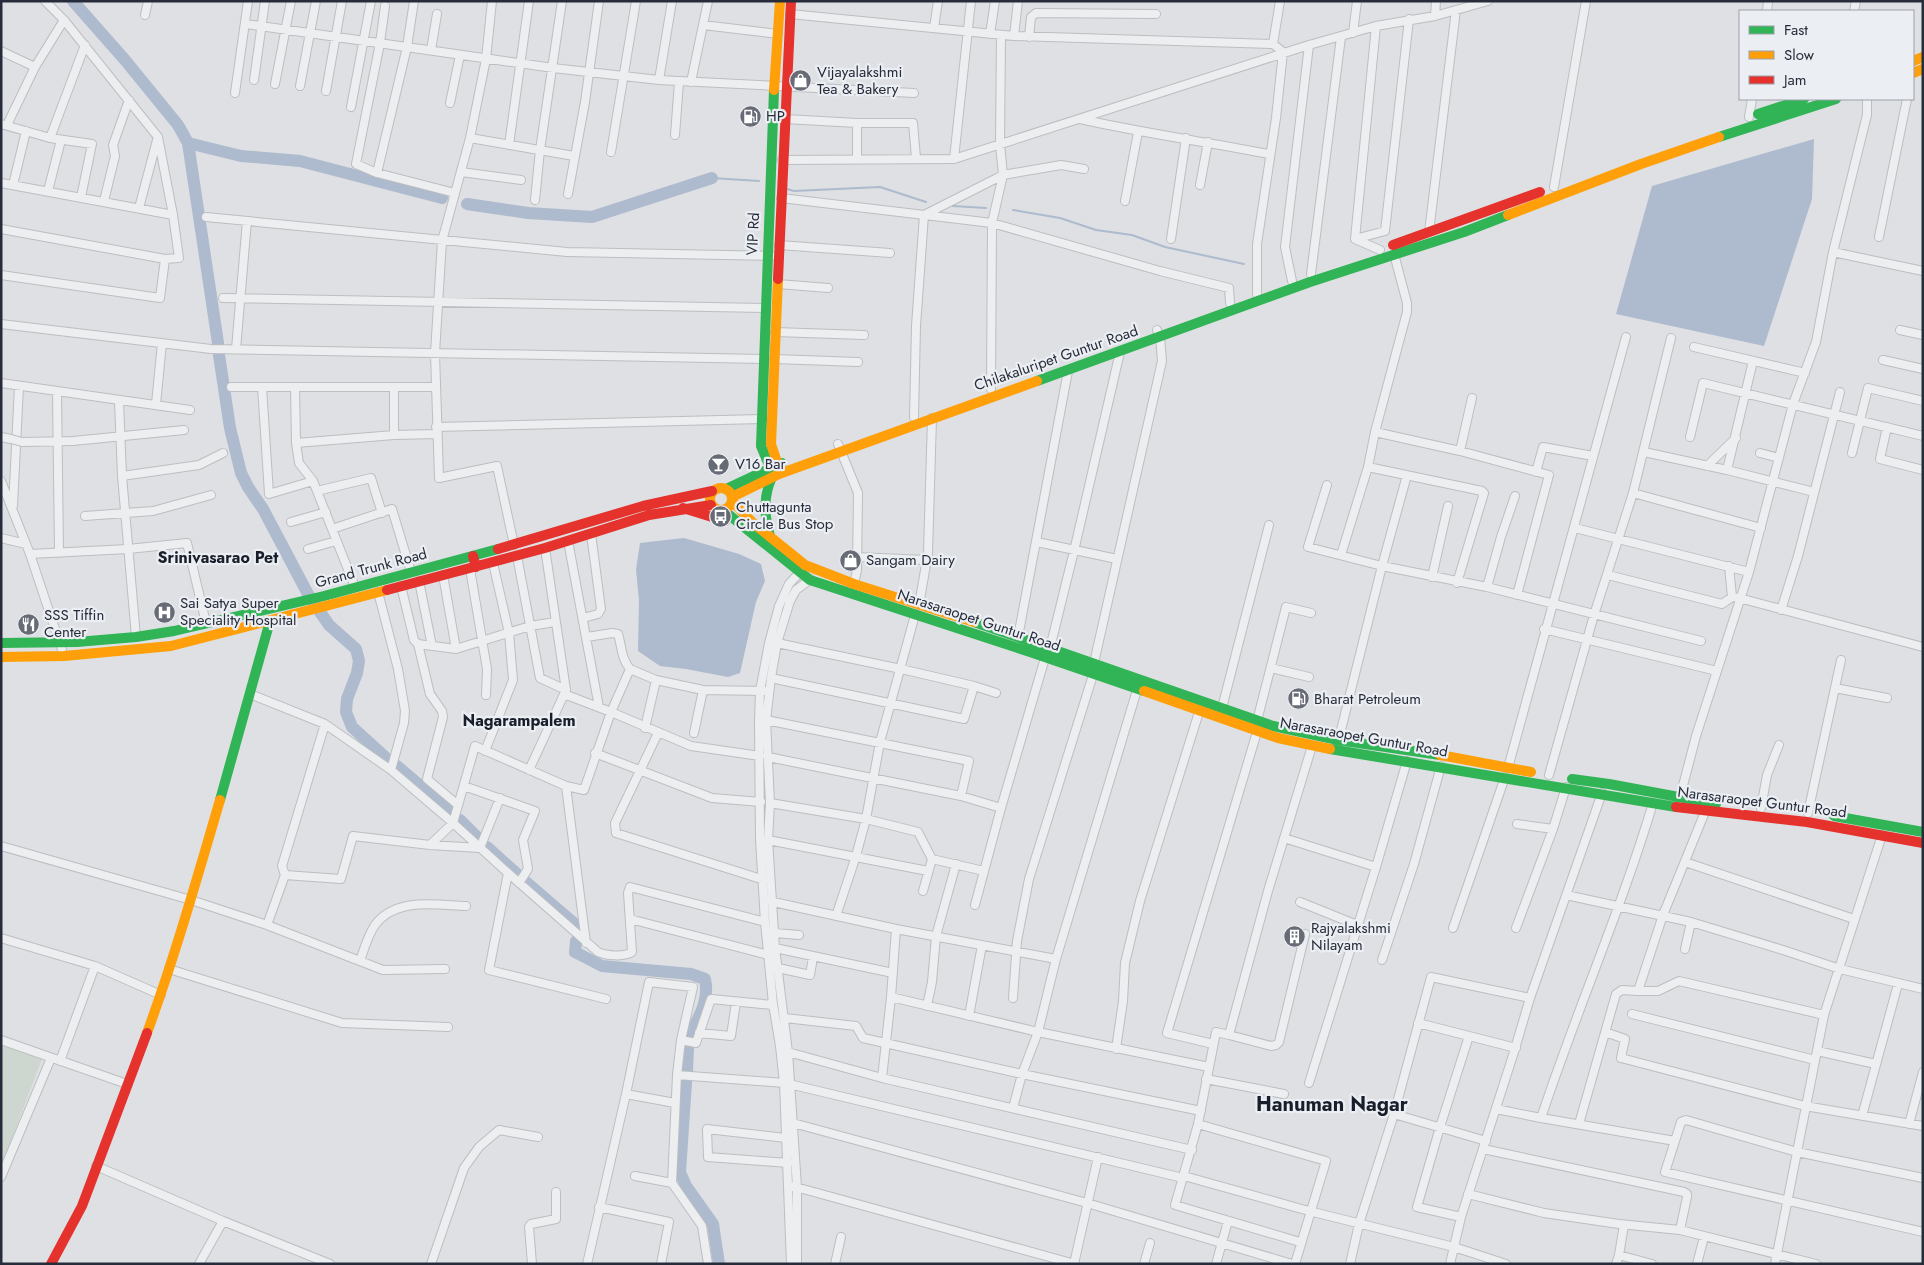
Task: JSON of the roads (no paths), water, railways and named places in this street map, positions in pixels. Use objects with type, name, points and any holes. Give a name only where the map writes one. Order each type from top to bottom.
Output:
[{"type":"main road","name":"VIP Rd","points":[[775,472],[761,446],[769,359],[775,332],[780,245],[774,86],[780,1]]},
{"type":"main road","name":"VIP Rd","points":[[775,472],[771,444],[769,359],[765,308],[767,255],[782,160],[791,1]]},
{"type":"main road","name":"Chilakaluripet Guntur Road","points":[[839,448],[1068,371],[1120,352],[1158,333],[1230,303],[1554,186],[1801,100]]},
{"type":"main road","name":"Chilakaluripet Guntur Road","points":[[726,489],[839,448],[914,417],[991,389],[1464,232],[1554,196],[1749,127],[1833,100]]},
{"type":"main road","name":"Chilakaluripet Guntur Road","points":[[732,499],[775,472]]},
{"type":"main road","points":[[770,536],[765,518],[764,500],[768,485],[775,472]]},
{"type":"main road","points":[[718,488],[726,489],[732,499],[729,507],[723,510],[716,509],[711,505],[712,491],[718,488]]},
{"type":"main road","name":"Grand Trunk Road","points":[[1,643],[59,642],[136,637],[206,623],[294,604],[514,545],[643,506],[712,491]]},
{"type":"main road","name":"Narasaraopet Guntur Road","points":[[732,499],[752,523],[770,536],[803,569],[810,580],[1018,637],[1093,675],[1257,732],[1312,746],[1337,745],[1506,773],[1566,787],[1680,797],[1707,803],[1808,813],[1862,821],[1922,834]]},
{"type":"main road","name":"Grand Trunk Road","points":[[1,658],[64,656],[171,646],[493,563],[649,515],[711,505]]},
{"type":"main road","points":[[683,508],[749,530]]},
{"type":"main road","name":"Narasaraopet Guntur Road","points":[[723,510],[803,569],[817,571],[917,610],[1047,653],[1094,663],[1257,721],[1337,745],[1407,761],[1548,776],[1653,803],[1705,812],[1808,822],[1882,834],[1922,834]]},
{"type":"main road","points":[[473,556],[473,568]]},
{"type":"main road","points":[[52,1264],[82,1206],[126,1084],[161,995],[191,900],[270,621]]},
{"type":"street","points":[[1,229],[165,259],[179,258],[158,137],[85,45],[64,20],[44,1]]},
{"type":"street","points":[[145,15],[148,1]]},
{"type":"street","points":[[235,93],[248,1]]},
{"type":"street","points":[[254,80],[265,1]]},
{"type":"street","points":[[275,84],[291,1]]},
{"type":"street","points":[[300,86],[316,1]]},
{"type":"street","points":[[326,91],[342,1]]},
{"type":"street","points":[[351,107],[371,1]]},
{"type":"street","points":[[377,172],[407,47],[414,1]]},
{"type":"street","points":[[492,1],[486,58],[470,138],[442,241],[435,354],[435,387],[439,478],[497,466],[514,545]]},
{"type":"street","points":[[509,145],[529,1]]},
{"type":"street","points":[[534,200],[562,1]]},
{"type":"street","points":[[568,194],[585,102],[599,1]]},
{"type":"street","points":[[611,152],[636,1]]},
{"type":"street","points":[[659,80],[672,1]]},
{"type":"street","points":[[691,82],[708,1]]},
{"type":"street","points":[[934,28],[938,1]]},
{"type":"street","points":[[954,159],[971,1]]},
{"type":"street","points":[[990,34],[995,1]]},
{"type":"street","points":[[1014,36],[1018,1]]},
{"type":"street","points":[[1272,44],[1280,1]]},
{"type":"street","points":[[1353,33],[1357,1]]},
{"type":"street","points":[[1435,16],[1436,1]]},
{"type":"street","points":[[782,160],[857,158],[954,159],[1283,52],[1376,26],[1435,16],[1488,1]]},
{"type":"street","points":[[1554,186],[1586,1]]},
{"type":"street","points":[[385,6],[380,43],[356,164],[377,172],[455,193]]},
{"type":"street","points":[[1429,232],[1456,10]]},
{"type":"street","points":[[1029,37],[1031,17],[1036,13],[1156,14]]},
{"type":"street","points":[[431,50],[437,14]]},
{"type":"street","points":[[790,14],[1029,37],[1272,44],[1283,52]]},
{"type":"street","points":[[64,20],[35,67],[4,124],[50,138],[92,144],[81,197]]},
{"type":"street","points":[[1355,239],[1385,231],[1409,20]]},
{"type":"street","points":[[246,24],[286,28],[553,68],[659,80],[914,93]]},
{"type":"street","points":[[703,25],[778,34]]},
{"type":"street","points":[[1355,239],[1376,26]]},
{"type":"street","points":[[991,389],[992,223],[1003,175],[1000,144],[1001,35]]},
{"type":"street","points":[[1311,274],[1341,37]]},
{"type":"street","points":[[50,138],[85,45]]},
{"type":"street","points":[[1292,281],[1285,247],[1309,45]]},
{"type":"street","points":[[1,51],[35,67]]},
{"type":"street","points":[[1257,294],[1257,244],[1269,154],[1276,118],[1283,52]]},
{"type":"street","points":[[450,103],[460,54]]},
{"type":"street","points":[[675,135],[679,82]]},
{"type":"street","points":[[104,201],[114,156],[114,141],[129,100]]},
{"type":"street","points":[[1749,117],[1752,100]]},
{"type":"street","points":[[1680,797],[1736,598],[1749,572],[1793,404],[1816,342],[1833,252],[1867,115],[1867,100]]},
{"type":"street","points":[[1879,237],[1907,100]]},
{"type":"street","points":[[785,118],[856,123],[913,123],[916,158]]},
{"type":"street","points":[[1078,119],[1138,132],[1186,138],[1269,154]]},
{"type":"street","points":[[856,123],[857,158]]},
{"type":"street","points":[[13,185],[26,131]]},
{"type":"street","points":[[1124,201],[1138,132]]},
{"type":"street","points":[[139,208],[158,137]]},
{"type":"street","points":[[470,138],[574,156]]},
{"type":"street","points":[[1171,239],[1186,138]]},
{"type":"street","points":[[48,191],[61,140]]},
{"type":"street","points":[[1200,185],[1208,142]]},
{"type":"street","points":[[924,215],[1003,175],[1061,165],[1084,170]]},
{"type":"street","points":[[461,172],[521,180]]},
{"type":"street","points":[[1,183],[173,215]]},
{"type":"street","points":[[777,193],[992,223],[1160,271],[1229,288],[1230,303]]},
{"type":"street","points":[[914,417],[916,326],[924,215]]},
{"type":"street","points":[[206,217],[567,252],[779,256]]},
{"type":"street","points":[[236,349],[247,221]]},
{"type":"street","points":[[1355,239],[1380,250]]},
{"type":"street","points":[[780,245],[890,253]]},
{"type":"street","points":[[1833,252],[1923,271]]},
{"type":"street","points":[[1341,555],[1368,467],[1375,432],[1407,312],[1407,303],[1394,254]]},
{"type":"street","points":[[1,275],[160,298],[165,259]]},
{"type":"street","points":[[778,284],[828,288]]},
{"type":"street","points":[[223,298],[765,308]]},
{"type":"street","points":[[1,324],[211,349],[858,362]]},
{"type":"street","points":[[1900,330],[1923,335]]},
{"type":"street","points":[[775,332],[864,335]]},
{"type":"street","points":[[1094,663],[1162,361],[1158,333]]},
{"type":"street","points":[[1453,928],[1506,773],[1544,630],[1575,528],[1626,337]]},
{"type":"street","points":[[1548,776],[1594,615],[1633,493],[1671,338]]},
{"type":"street","points":[[156,404],[162,343]]},
{"type":"street","points":[[1694,347],[1805,373]]},
{"type":"street","points":[[975,904],[1047,653],[1074,551],[1120,352]]},
{"type":"street","points":[[1883,360],[1923,369]]},
{"type":"street","points":[[1727,470],[1753,361]]},
{"type":"street","points":[[1018,637],[1068,371]]},
{"type":"street","points":[[1,383],[190,410]]},
{"type":"street","points":[[1690,437],[1704,383],[1923,436]]},
{"type":"street","points":[[13,511],[19,386]]},
{"type":"street","points":[[231,387],[435,387]]},
{"type":"street","points":[[262,387],[269,494],[313,481]]},
{"type":"street","points":[[295,387],[296,443],[300,463],[313,481],[355,587]]},
{"type":"street","points":[[394,387],[394,435]]},
{"type":"street","points":[[1852,453],[1868,388],[1923,400]]},
{"type":"street","points":[[57,392],[59,554]]},
{"type":"street","points":[[1781,610],[1798,556],[1840,392]]},
{"type":"street","points":[[1460,450],[1472,398]]},
{"type":"street","points":[[119,401],[122,476],[136,637]]},
{"type":"street","points":[[836,916],[866,819],[880,742],[917,610],[926,560],[932,418]]},
{"type":"street","points":[[296,443],[437,431],[762,420]]},
{"type":"street","points":[[1886,427],[1880,459],[1923,470]]},
{"type":"street","points":[[1,437],[22,442],[57,442],[184,430]]},
{"type":"street","points":[[1375,432],[1460,450],[1548,475],[1517,595]]},
{"type":"street","points":[[1707,466],[1736,438]]},
{"type":"street","points":[[1536,472],[1543,447],[1593,456]]},
{"type":"street","points":[[839,448],[858,492],[857,557],[854,584]]},
{"type":"street","points":[[1644,452],[1814,492]]},
{"type":"street","points":[[122,476],[199,464],[224,453]]},
{"type":"street","points":[[1760,453],[1778,458]]},
{"type":"street","points":[[1368,467],[1482,491],[1484,493],[1457,582]]},
{"type":"street","points":[[1337,745],[1407,475]]},
{"type":"street","points":[[317,491],[371,478],[382,513]]},
{"type":"street","points":[[1,481],[30,554],[64,656]]},
{"type":"street","points":[[1327,485],[1308,547],[1382,566],[1487,587],[1701,641]]},
{"type":"street","points":[[1633,493],[1761,528]]},
{"type":"street","points":[[84,516],[153,511],[211,496]]},
{"type":"street","points":[[1487,587],[1515,496]]},
{"type":"street","points":[[1432,577],[1448,506]]},
{"type":"street","points":[[332,529],[392,510],[411,572]]},
{"type":"street","points":[[291,522],[326,512]]},
{"type":"street","points":[[1222,708],[1269,525]]},
{"type":"street","points":[[1575,528],[1749,572]]},
{"type":"street","points":[[583,618],[598,614],[601,609],[591,534]]},
{"type":"street","points":[[1,538],[26,544]]},
{"type":"street","points":[[308,549],[336,541]]},
{"type":"street","points":[[568,541],[599,707]]},
{"type":"street","points":[[1036,542],[1117,559]]},
{"type":"street","points":[[30,554],[59,554],[187,543],[206,623]]},
{"type":"street","points":[[530,770],[565,692],[544,548]]},
{"type":"street","points":[[517,556],[540,678],[565,692],[645,728],[691,746],[764,757],[962,796],[1001,808]]},
{"type":"street","points":[[857,557],[926,560]]},
{"type":"street","points":[[485,751],[514,680],[509,633],[493,563]]},
{"type":"street","points":[[1730,566],[1736,598]]},
{"type":"street","points":[[473,568],[487,669],[486,695]]},
{"type":"street","points":[[796,1264],[788,1185],[786,1138],[788,1052],[786,1018],[775,948],[768,840],[770,802],[764,757],[760,691],[769,642],[779,606],[789,584],[803,569]]},
{"type":"street","points":[[796,1264],[797,1187],[792,1123],[773,1005],[768,955],[760,839],[761,802],[770,678],[777,643],[790,601],[796,590],[810,580],[817,571]]},
{"type":"street","points":[[443,575],[456,649]]},
{"type":"street","points":[[1608,575],[1722,604],[1736,598],[1923,647]]},
{"type":"street","points":[[420,581],[432,646]]},
{"type":"street","points":[[401,586],[430,694],[442,711],[443,717],[427,779],[458,805]]},
{"type":"street","points":[[378,592],[398,669],[405,711],[404,723],[391,770]]},
{"type":"street","points":[[1257,721],[1286,607],[1311,613]]},
{"type":"street","points":[[418,644],[456,649],[530,626],[555,622]]},
{"type":"street","points":[[1544,630],[1717,671]]},
{"type":"street","points":[[587,637],[612,633],[618,634],[622,654],[630,670],[656,680],[703,690],[769,691]]},
{"type":"street","points":[[777,643],[901,669],[996,693]]},
{"type":"street","points":[[1808,813],[1841,660]]},
{"type":"street","points":[[1271,668],[1309,677]]},
{"type":"street","points":[[430,845],[453,823],[475,746],[566,786],[584,790],[595,753],[630,670]]},
{"type":"street","points":[[1013,998],[1018,932],[1029,879],[1093,675]]},
{"type":"street","points":[[770,678],[890,705],[964,719],[974,686]]},
{"type":"street","points":[[645,728],[656,680]]},
{"type":"street","points":[[1835,688],[1887,698]]},
{"type":"street","points":[[694,733],[703,690]]},
{"type":"street","points":[[1013,1108],[1022,1074],[1038,1032],[1056,959],[1137,690]]},
{"type":"street","points":[[250,694],[325,724],[391,770],[586,943],[603,954],[628,955],[632,952],[628,893],[630,887],[634,886],[765,922]]},
{"type":"street","points":[[1116,1049],[1123,1001],[1125,963],[1140,901],[1199,712]]},
{"type":"street","points":[[766,720],[969,761],[962,796]]},
{"type":"street","points":[[267,925],[285,875],[282,866],[325,724]]},
{"type":"street","points":[[1214,1044],[1167,1033],[1257,732]]},
{"type":"street","points":[[658,733],[614,823],[616,833],[764,880]]},
{"type":"street","points":[[1761,808],[1766,780],[1779,745]]},
{"type":"street","points":[[1230,1035],[1284,838],[1312,746]]},
{"type":"street","points":[[595,753],[712,798],[761,802]]},
{"type":"street","points":[[1309,1083],[1407,761]]},
{"type":"street","points":[[1382,960],[1414,864],[1442,766]]},
{"type":"street","points":[[464,786],[535,811],[523,840],[528,869],[519,883]]},
{"type":"street","points":[[566,786],[586,943]]},
{"type":"street","points":[[1516,928],[1553,829],[1566,787]]},
{"type":"street","points":[[1450,1264],[1461,1217],[1516,1048],[1530,998],[1603,789]]},
{"type":"street","points":[[480,848],[500,798]]},
{"type":"street","points":[[770,802],[866,819],[918,832],[932,859],[923,891]]},
{"type":"street","points":[[1541,1118],[1572,1028],[1638,853],[1653,803]]},
{"type":"street","points":[[1638,991],[1662,915],[1705,812]]},
{"type":"street","points":[[1517,824],[1553,829]]},
{"type":"street","points":[[1775,1264],[1824,1015],[1882,834]]},
{"type":"street","points":[[285,875],[341,879],[354,836],[430,845],[480,848]]},
{"type":"street","points":[[1284,838],[1376,867]]},
{"type":"street","points":[[768,840],[928,871]]},
{"type":"street","points":[[1,846],[191,900],[267,925],[383,970],[445,969]]},
{"type":"street","points":[[932,859],[984,871]]},
{"type":"street","points":[[1685,862],[1854,919]]},
{"type":"street","points":[[926,1006],[932,982],[936,936],[956,864]]},
{"type":"street","points":[[508,873],[489,970],[606,998]]},
{"type":"street","points":[[1566,895],[1691,922],[1840,969],[1923,989]]},
{"type":"street","points":[[764,900],[896,929],[1056,959]]},
{"type":"street","points":[[1300,902],[1357,924]]},
{"type":"street","points":[[360,961],[374,926],[392,909],[419,905],[466,906]]},
{"type":"street","points":[[630,919],[768,955]]},
{"type":"street","points":[[1685,949],[1691,922]]},
{"type":"street","points":[[882,1078],[896,929]]},
{"type":"street","points":[[775,933],[799,935]]},
{"type":"street","points":[[1300,1242],[1175,1205],[1192,1150],[1216,1032],[1271,1046],[1279,1042],[1305,934]]},
{"type":"street","points":[[1,938],[95,966],[161,995]]},
{"type":"street","points":[[969,1016],[982,945]]},
{"type":"street","points":[[775,948],[893,973]]},
{"type":"street","points":[[778,968],[810,974],[813,957]]},
{"type":"street","points":[[60,1061],[95,966]]},
{"type":"street","points":[[169,969],[342,1023],[448,1027]]},
{"type":"street","points":[[1350,1264],[1359,1224],[1394,1114],[1431,977],[1530,998]]},
{"type":"street","points":[[1579,1124],[1616,994],[1622,990],[1658,991],[1679,981],[1824,1015]]},
{"type":"street","points":[[586,1264],[626,1094],[649,982],[692,986],[681,1040],[677,1076],[672,1183],[702,1226],[708,1264]]},
{"type":"street","points":[[1862,1116],[1898,984]]},
{"type":"street","points":[[891,997],[1038,1032],[1209,1067]]},
{"type":"street","points":[[681,1040],[696,1043],[710,999],[773,1005]]},
{"type":"street","points":[[699,1033],[731,1036],[736,1002]]},
{"type":"street","points":[[1632,1014],[1816,1055],[1876,1064]]},
{"type":"street","points":[[786,1018],[856,1026],[863,1038],[1022,1074],[1201,1111]]},
{"type":"street","points":[[1418,1023],[1516,1048]]},
{"type":"street","points":[[1605,1032],[1625,1039],[1621,1058],[1805,1106],[1923,1126]]},
{"type":"street","points":[[1461,1217],[1417,1207],[1469,1036]]},
{"type":"street","points":[[1,1040],[126,1084]]},
{"type":"street","points":[[788,1052],[882,1078],[1192,1150]]},
{"type":"street","points":[[1,1176],[51,1058]]},
{"type":"street","points":[[1910,1124],[1923,1072]]},
{"type":"street","points":[[677,1076],[786,1084],[1183,1177],[1454,1247],[1506,1264]]},
{"type":"street","points":[[1206,1080],[1284,1094]]},
{"type":"street","points":[[626,1094],[675,1103]]},
{"type":"street","points":[[1496,1109],[1675,1141]]},
{"type":"street","points":[[1394,1114],[1486,1141]]},
{"type":"street","points":[[1662,1186],[1681,1122],[1686,1120],[1796,1152],[1923,1178]]},
{"type":"street","points":[[792,1123],[1087,1203],[1293,1264],[1326,1161],[1198,1124]]},
{"type":"street","points":[[786,1138],[708,1129],[708,1157],[788,1163]]},
{"type":"street","points":[[431,1264],[464,1168],[479,1147],[499,1130],[538,1137]]},
{"type":"street","points":[[1483,1149],[1662,1186],[1687,1194],[1680,1230]]},
{"type":"street","points":[[788,1185],[1074,1264],[1098,1157]]},
{"type":"street","points":[[96,1166],[330,1264]]},
{"type":"street","points":[[1665,1172],[1923,1232]]},
{"type":"street","points":[[635,1176],[672,1183]]},
{"type":"street","points":[[532,1264],[529,1227],[531,1224],[556,1219],[556,1192]]},
{"type":"street","points":[[1468,1194],[1544,1213],[1624,1225],[1680,1230],[1816,1264]]},
{"type":"street","points":[[599,1207],[669,1222],[661,1264]]},
{"type":"street","points":[[199,1264],[224,1221]]},
{"type":"street","points":[[1216,1264],[1228,1221]]},
{"type":"street","points":[[1616,1264],[1624,1225]]},
{"type":"street","points":[[835,1264],[841,1237]]},
{"type":"street","points":[[1697,1264],[1704,1237]]},
{"type":"street","points":[[1144,1264],[1150,1243]]},
{"type":"street","points":[[1618,1255],[1652,1264]]},
{"type":"water","points":[[1814,139],[1812,199],[1764,346],[1616,314],[1652,186]]},
{"type":"water","points":[[684,538],[739,554],[761,564],[765,581],[756,602],[740,673],[728,677],[660,666],[638,651],[639,600],[636,570],[640,543]]},
{"type":"waterway","points":[[73,1],[125,60],[178,125],[188,143],[218,343]]},
{"type":"waterway","points":[[188,143],[241,156],[300,161],[442,198]]},
{"type":"waterway","points":[[712,178],[759,181]]},
{"type":"waterway","points":[[467,204],[528,213],[592,217],[712,178]]},
{"type":"waterway","points":[[787,189],[794,191],[880,187],[926,202]]},
{"type":"waterway","points":[[953,206],[986,208]]},
{"type":"waterway","points":[[1013,210],[1060,218],[1096,230],[1132,235],[1165,247],[1244,264]]},
{"type":"waterway","points":[[219,355],[230,428],[241,473],[263,509],[309,596],[329,625],[356,649],[359,661],[357,673],[347,699],[346,712],[352,727],[385,757]]},
{"type":"waterway","points":[[397,766],[451,812]]},
{"type":"waterway","points":[[460,820],[480,840]]},
{"type":"waterway","points":[[487,847],[517,874]]},
{"type":"waterway","points":[[526,882],[576,925],[578,930]]},
{"type":"waterway","points":[[576,941],[575,952],[602,966],[691,974],[705,979],[705,1002],[689,1037]]},
{"type":"waterway","points":[[687,1071],[688,1047]]},
{"type":"waterway","points":[[686,1082],[680,1172],[686,1186],[713,1224],[719,1264]]},
{"type":"place","name":"Vijayalakshmi Tea & Bakery","points":[[801,81]]},
{"type":"place","name":"HP","points":[[750,116]]},
{"type":"place","name":"V16 Bar","points":[[719,464]]},
{"type":"place","name":"Chuttagunta Circle Bus Stop","points":[[720,516]]},
{"type":"place","name":"Sangam Dairy","points":[[850,560]]},
{"type":"place","name":"Sai Satya Super Speciality Hospital","points":[[164,612]]},
{"type":"place","name":"SSS Tiffin Center","points":[[28,624]]},
{"type":"place","name":"Bharat Petroleum","points":[[1298,699]]},
{"type":"place","name":"Rajyalakshmi Nilayam","points":[[1295,937]]},
{"type":"district","name":"Srinivasarao Pet","points":[[218,557]]},
{"type":"district","name":"Nagarampalem","points":[[519,720]]},
{"type":"district","name":"Hanuman Nagar","points":[[1332,1104]]}]
